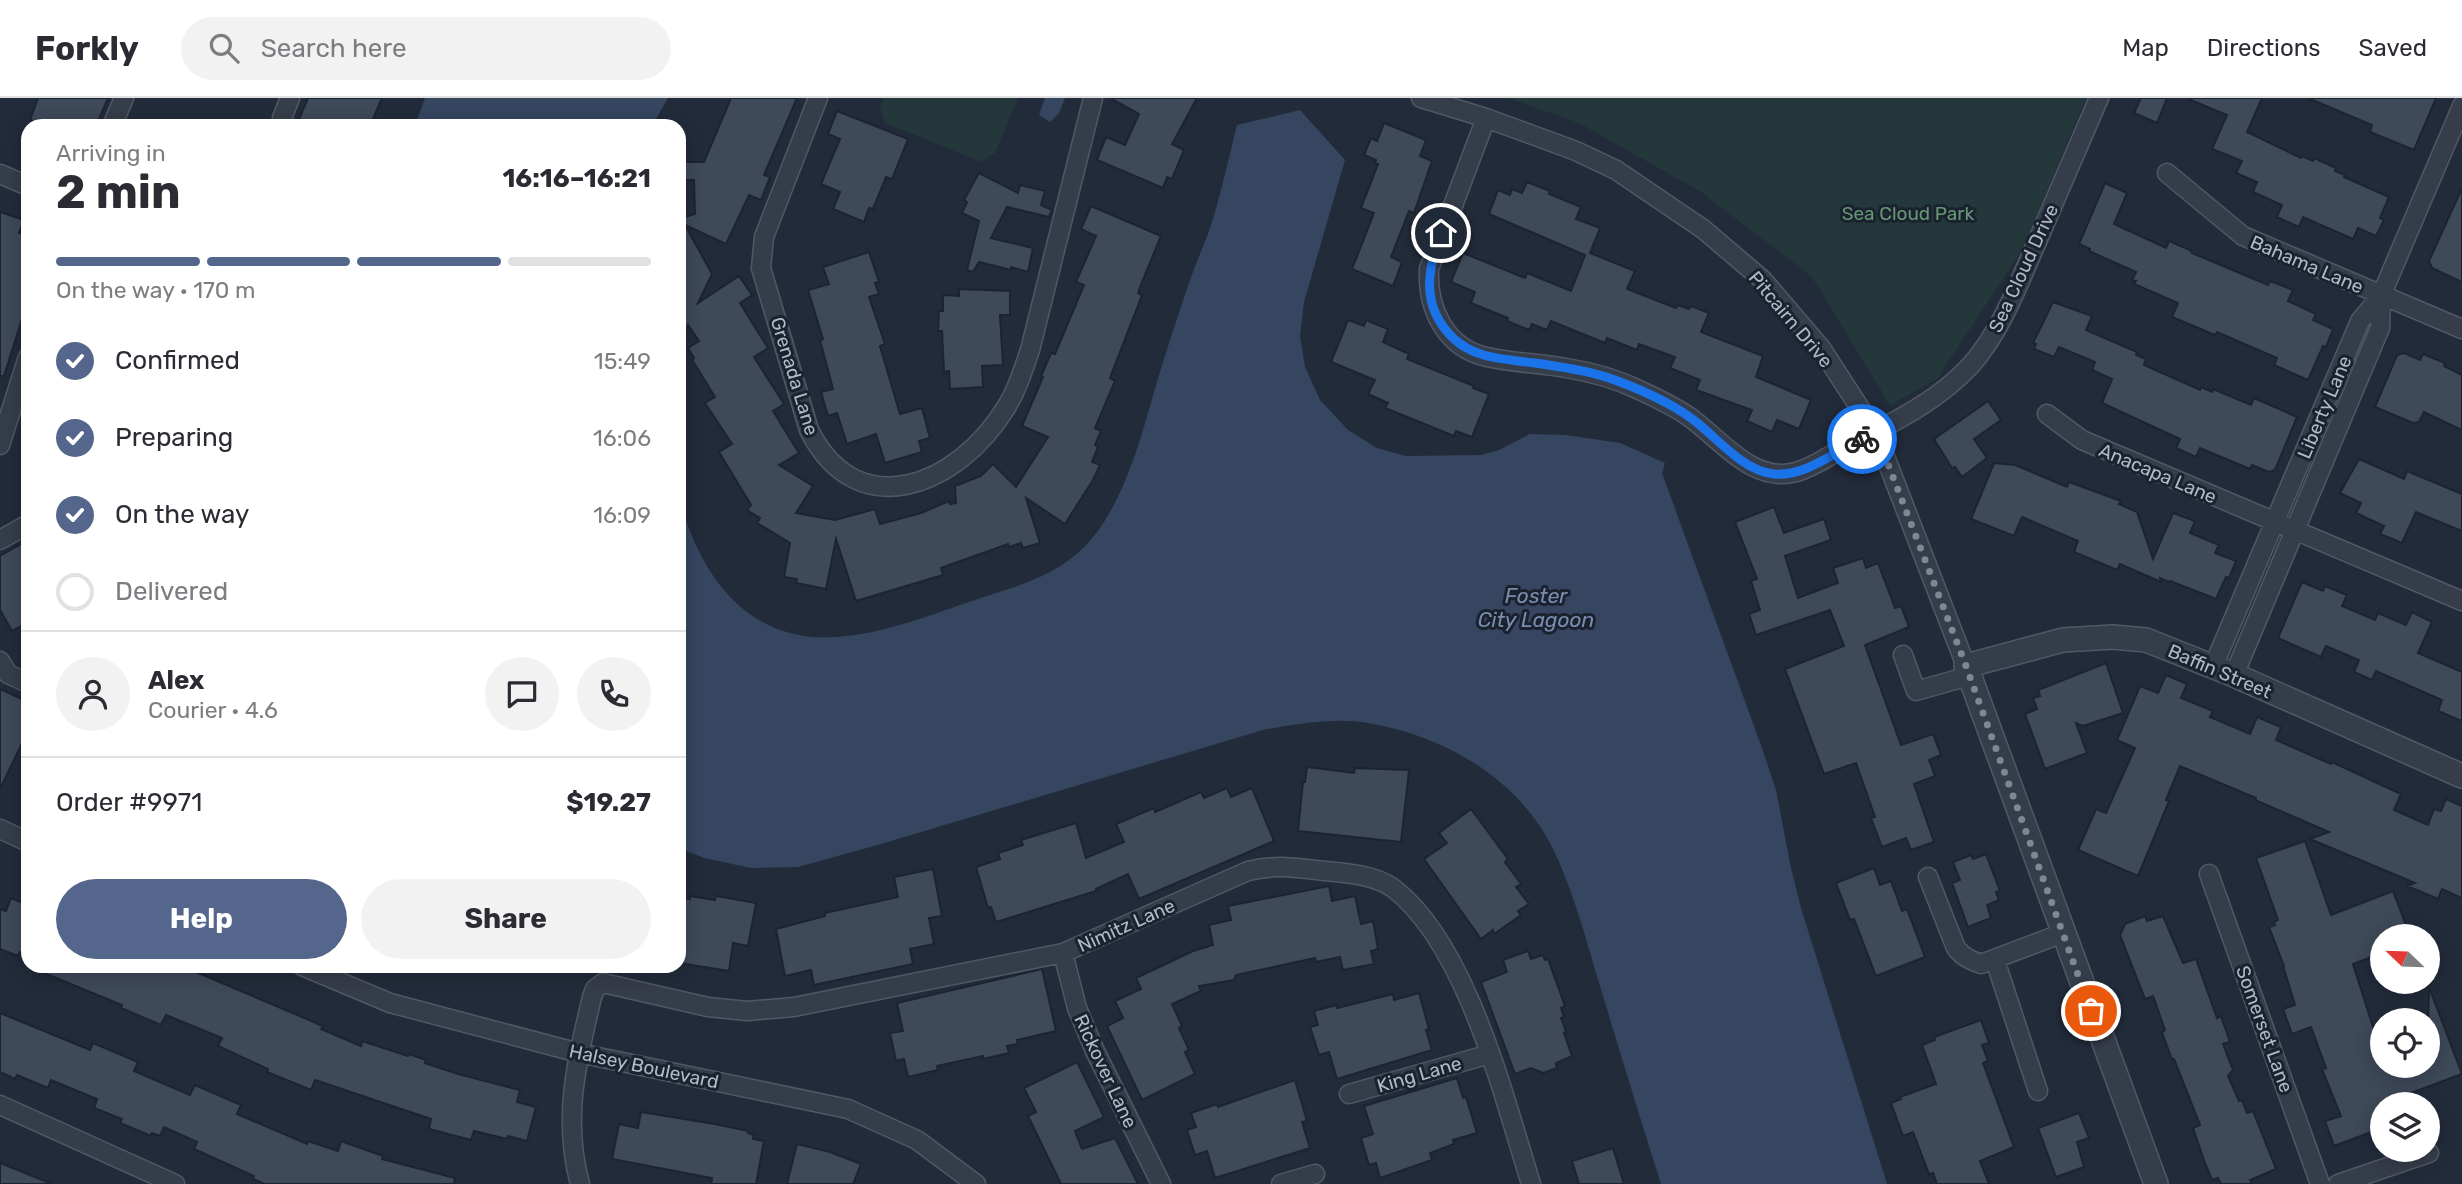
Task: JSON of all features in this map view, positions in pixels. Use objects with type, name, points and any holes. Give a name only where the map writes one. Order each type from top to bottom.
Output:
[{"type":"street","points":[[115,119],[124,98]]},
{"type":"street","points":[[282,118],[290,98]]},
{"type":"street","name":"Grenada Lane","points":[[818,98],[764,237],[761,268],[808,430],[817,447],[831,463],[851,477],[879,485],[911,486],[945,471],[976,446],[1005,410],[1019,382],[1030,349],[1093,98]]},
{"type":"street","name":"Pitcairn Drive","points":[[1421,98],[1486,118],[1576,151],[1616,170],[1703,229],[1763,280],[1813,338],[1876,433],[1968,671],[2156,1184]]},
{"type":"street","name":"Sea Cloud Drive","points":[[1486,118],[1429,268],[1428,284],[1433,310],[1454,340],[1476,354],[1487,357],[1567,368],[1608,377],[1681,411],[1745,461],[1772,474],[1805,469],[1876,433],[1943,391],[1972,363],[2020,282],[2099,98]]},
{"type":"street","name":"Liberty Lane","points":[[2275,523],[2360,321],[2381,296],[2462,106]]},
{"type":"street","name":"Bahama Lane","points":[[2167,173],[2243,236],[2462,329]]},
{"type":"street","points":[[0,174],[21,183]]},
{"type":"street","name":"Liberty Lane","points":[[2295,531],[2380,328],[2381,296]]},
{"type":"street","points":[[0,445],[21,380]]},
{"type":"street","name":"Anacapa Lane","points":[[2047,414],[2082,440],[2462,601]]},
{"type":"street","points":[[2223,671],[2275,523]]},
{"type":"street","points":[[0,540],[21,528]]},
{"type":"street","points":[[2223,671],[2295,531]]},
{"type":"street","name":"Baffin Street","points":[[1968,671],[2063,640],[2113,637],[2146,640],[2462,776]]},
{"type":"street","points":[[1903,655],[1916,691],[1968,671]]},
{"type":"street","points":[[0,661],[8,674],[21,680]]},
{"type":"street","points":[[0,829],[21,839]]},
{"type":"street","name":"Nimitz Lane","points":[[579,1053],[592,997],[595,989],[603,984],[708,1007],[747,1011],[794,1007],[1063,953],[1248,871],[1272,865],[1360,875],[1392,887],[1420,916],[1443,946],[1490,1054],[1531,1184]]},
{"type":"street","name":"Somerset Lane","points":[[2209,874],[2320,1184]]},
{"type":"street","points":[[1928,877],[1956,948],[1963,957],[1981,964],[2063,933]]},
{"type":"street","name":"Rickover Lane","points":[[1063,953],[1077,1008],[1095,1051],[1161,1184]]},
{"type":"street","points":[[1995,960],[2038,1091]]},
{"type":"street","name":"Halsey Boulevard","points":[[319,973],[390,1003],[579,1053],[848,1109],[917,1140],[976,1184]]},
{"type":"street","points":[[579,1053],[570,1138],[580,1184]]},
{"type":"street","name":"King Lane","points":[[1349,1094],[1490,1054]]},
{"type":"street","points":[[0,1105],[175,1184]]},
{"type":"street","points":[[2338,1184],[2403,1162]]},
{"type":"street","points":[[1281,1184],[1315,1174]]},
{"type":"green space","points":[[884,98],[1018,98],[995,153],[981,162],[885,123],[880,107]]},
{"type":"green space","name":"Sea Cloud Park","points":[[1508,98],[2086,98],[2022,250],[1937,379],[1890,405],[1812,277],[1701,192],[1579,123]]},
{"type":"water","points":[[425,98],[668,98],[656,119],[418,119]]},
{"type":"water","points":[[1045,98],[1065,98],[1059,113],[1050,122],[1039,115]]},
{"type":"water","name":"Foster City Lagoon","points":[[1300,110],[1345,160],[1304,302],[1300,336],[1305,367],[1320,400],[1348,430],[1377,448],[1405,456],[1481,455],[1499,450],[1530,434],[1566,435],[1620,443],[1665,463],[1662,473],[1776,790],[1801,908],[1887,1184],[1661,1184],[1579,914],[1551,845],[1518,799],[1497,780],[1449,749],[1396,729],[1355,721],[1329,721],[1263,730],[798,867],[751,868],[704,858],[686,851],[686,519],[699,552],[714,577],[732,598],[753,616],[777,629],[805,636],[836,637],[887,629],[1026,583],[1075,556],[1102,525],[1131,467],[1181,305],[1212,222],[1237,125]]},
{"type":"building","points":[[38,98],[108,98],[99,119],[30,119]]},
{"type":"building","points":[[308,98],[382,98],[373,119],[299,119]]},
{"type":"building","points":[[731,98],[797,98],[764,175],[770,177],[761,200],[749,195],[726,244],[686,225],[686,217],[695,214],[694,180],[686,180],[686,162],[704,162]]},
{"type":"building","points":[[1110,98],[1197,98],[1172,144],[1184,150],[1172,179],[1167,177],[1163,188],[1097,160],[1106,137],[1125,145],[1139,114]]},
{"type":"building","points":[[2141,98],[2167,98],[2157,123],[2134,113]]},
{"type":"building","points":[[2186,98],[2262,98],[2247,132],[2301,158],[2302,156],[2313,161],[2314,158],[2336,168],[2335,171],[2345,175],[2344,177],[2389,197],[2380,218],[2384,220],[2376,236],[2358,228],[2353,239],[2303,217],[2299,227],[2277,217],[2282,205],[2253,192],[2257,182],[2236,173],[2242,161],[2212,149],[2227,115]]},
{"type":"building","points":[[2308,98],[2436,98],[2414,150],[2370,132],[2372,125]]},
{"type":"building","points":[[837,111],[908,139],[892,179],[886,177],[873,209],[869,208],[864,222],[833,209],[840,192],[821,184],[840,139],[828,134]]},
{"type":"building","points":[[1384,123],[1426,140],[1420,156],[1432,161],[1414,213],[1409,211],[1391,257],[1402,262],[1393,286],[1352,269],[1374,213],[1361,208],[1378,164],[1375,163],[1376,160],[1364,155],[1371,138],[1377,141]]},
{"type":"building","points":[[979,173],[1018,193],[1020,185],[1045,191],[1041,205],[1052,210],[1049,217],[1007,207],[991,238],[1033,248],[1028,272],[979,262],[973,272],[967,270],[979,221],[962,213],[967,202],[964,200]]},
{"type":"building","points":[[1527,182],[1581,207],[1576,219],[1600,228],[1590,253],[1635,271],[1627,289],[1676,308],[1678,305],[1689,309],[1691,306],[1709,313],[1701,332],[1763,356],[1756,377],[1811,400],[1799,429],[1777,420],[1772,432],[1747,421],[1752,410],[1696,390],[1700,380],[1670,368],[1675,357],[1639,344],[1637,350],[1607,338],[1605,343],[1551,321],[1547,330],[1532,324],[1529,330],[1471,303],[1475,292],[1451,282],[1463,253],[1525,278],[1527,273],[1571,291],[1585,255],[1489,214],[1498,190],[1510,195],[1512,189],[1522,193]]},
{"type":"building","points":[[2105,183],[2127,193],[2114,224],[2166,248],[2169,241],[2268,285],[2270,281],[2293,290],[2288,301],[2316,314],[2313,320],[2333,329],[2308,380],[2274,365],[2277,358],[2217,332],[2215,335],[2172,317],[2178,303],[2134,284],[2136,281],[2132,280],[2136,272],[2079,244]]},
{"type":"building","points":[[2462,188],[2462,282],[2432,268],[2429,261]]},
{"type":"building","points":[[1091,206],[1161,236],[1138,293],[1142,295],[1110,378],[1115,381],[1095,428],[1101,431],[1092,462],[1100,465],[1065,524],[1026,498],[1040,543],[1023,548],[1021,543],[1009,547],[1008,544],[941,568],[943,575],[856,601],[836,539],[826,589],[796,583],[797,579],[784,577],[790,543],[757,523],[760,518],[747,510],[751,505],[719,452],[732,444],[705,403],[715,397],[692,360],[694,358],[688,348],[699,341],[688,325],[686,329],[686,227],[712,274],[698,303],[739,276],[752,295],[740,303],[768,348],[754,357],[784,404],[773,411],[799,453],[779,465],[813,486],[796,513],[835,520],[875,509],[880,524],[921,513],[949,501],[950,504],[956,503],[955,486],[981,476],[993,464],[1016,487],[1048,437],[1022,426],[1051,353],[1055,354],[1084,285],[1076,282],[1096,236],[1081,229]]},
{"type":"building","points":[[0,212],[21,219],[21,322],[4,376],[0,376]]},
{"type":"building","points":[[869,252],[879,282],[875,283],[879,294],[869,297],[885,344],[880,346],[900,414],[922,408],[930,438],[919,441],[922,452],[885,463],[876,434],[847,444],[837,413],[828,416],[821,392],[833,389],[820,340],[823,339],[808,290],[829,284],[823,267]]},
{"type":"building","points":[[959,289],[1010,291],[1010,315],[1000,315],[1003,365],[982,366],[983,387],[950,389],[949,371],[944,372],[942,331],[938,331],[939,311],[943,311],[943,295],[959,296]]},
{"type":"building","points":[[2053,302],[2092,316],[2086,330],[2137,352],[2136,355],[2146,359],[2144,365],[2200,390],[2201,387],[2212,392],[2213,389],[2251,405],[2254,398],[2297,417],[2275,470],[2269,472],[2252,465],[2250,469],[2200,448],[2196,457],[2176,448],[2180,439],[2102,403],[2112,379],[2092,370],[2095,362],[2059,347],[2054,357],[2034,349],[2036,344],[2033,343]]},
{"type":"building","points":[[1348,320],[1364,326],[1366,320],[1388,329],[1383,342],[1409,354],[1407,359],[1489,394],[1472,437],[1456,431],[1454,436],[1385,408],[1388,403],[1368,394],[1375,380],[1331,362]]},
{"type":"building","points":[[2404,353],[2420,360],[2423,354],[2445,363],[2444,366],[2462,375],[2462,430],[2424,412],[2419,422],[2413,423],[2375,407],[2397,355]]},
{"type":"building","points":[[1988,401],[2001,420],[1974,439],[1987,458],[1962,477],[1955,467],[1952,468],[1934,439]]},
{"type":"building","points":[[2359,459],[2404,479],[2407,471],[2462,494],[2462,531],[2416,512],[2402,543],[2380,534],[2384,526],[2356,513],[2361,503],[2340,493]]},
{"type":"building","points":[[1994,463],[2015,465],[2067,487],[2069,482],[2121,501],[2119,504],[2137,512],[2153,559],[2173,513],[2195,521],[2190,533],[2219,545],[2215,553],[2236,561],[2229,578],[2226,577],[2216,599],[2160,578],[2161,582],[2120,564],[2117,570],[2074,552],[2078,541],[2022,517],[2014,536],[1971,519]]},
{"type":"building","points":[[1774,507],[1784,533],[1824,519],[1831,540],[1785,556],[1798,598],[1838,583],[1833,568],[1863,558],[1866,568],[1878,563],[1895,608],[1901,606],[1909,627],[1865,645],[1901,745],[1933,734],[1941,755],[1929,760],[1935,776],[1914,784],[1934,842],[1911,850],[1906,838],[1882,847],[1871,818],[1875,817],[1856,763],[1824,774],[1785,669],[1844,646],[1830,610],[1756,635],[1749,614],[1760,610],[1751,581],[1757,579],[1735,522]]},
{"type":"building","points":[[21,544],[21,626],[12,631],[0,610],[0,556]]},
{"type":"building","points":[[2302,582],[2323,591],[2325,586],[2347,595],[2342,606],[2375,620],[2378,613],[2406,625],[2412,612],[2432,622],[2418,653],[2462,672],[2462,721],[2438,711],[2442,700],[2376,671],[2372,680],[2354,672],[2359,660],[2326,646],[2321,657],[2278,638]]},
{"type":"building","points":[[2106,663],[2123,713],[2083,726],[2076,723],[2087,753],[2045,769],[2025,714],[2037,709],[2033,698],[2040,696],[2038,690]]},
{"type":"building","points":[[2166,675],[2187,684],[2181,698],[2213,711],[2210,717],[2250,734],[2257,717],[2281,727],[2276,740],[2401,794],[2394,810],[2428,825],[2434,809],[2441,811],[2446,799],[2462,806],[2462,898],[2442,889],[2438,899],[2407,886],[2415,883],[2310,839],[2329,832],[2180,766],[2166,800],[2169,801],[2138,876],[2078,850],[2096,809],[2106,813],[2135,748],[2117,740],[2140,686],[2158,693]]},
{"type":"building","points":[[0,689],[21,699],[21,746],[0,789]]},
{"type":"building","points":[[1307,767],[1354,773],[1355,768],[1409,770],[1401,842],[1298,831]]},
{"type":"building","points":[[1227,788],[1231,797],[1252,788],[1274,841],[1139,899],[1128,874],[1096,891],[996,922],[991,907],[988,908],[976,867],[1000,859],[998,853],[1023,845],[1021,840],[1076,823],[1086,858],[1124,842],[1116,824],[1154,808],[1155,812],[1201,792],[1204,798]]},
{"type":"building","points":[[1471,809],[1508,859],[1505,862],[1521,884],[1516,887],[1529,904],[1518,911],[1521,915],[1494,934],[1493,930],[1481,939],[1424,859],[1447,843],[1439,833]]},
{"type":"building","points":[[2305,841],[2331,915],[2393,891],[2405,924],[2370,924],[2370,958],[2353,964],[2370,1017],[2370,1078],[2440,1078],[2440,1016],[2462,1074],[2413,1092],[2370,1092],[2370,1132],[2334,1146],[2325,1121],[2341,1116],[2322,1069],[2326,1068],[2311,1027],[2292,1034],[2283,1009],[2295,1005],[2269,927],[2275,925],[2274,922],[2278,920],[2256,858]]},
{"type":"building","points":[[1986,854],[2000,891],[1996,892],[1999,900],[1987,905],[1991,918],[1968,927],[1952,883],[1960,880],[1953,862],[1971,855],[1973,859]]},
{"type":"building","points":[[1874,868],[1880,885],[1891,881],[1902,911],[1907,909],[1925,957],[1876,976],[1854,919],[1850,920],[1836,883]]},
{"type":"building","points":[[933,869],[942,916],[929,918],[934,944],[910,949],[913,964],[814,985],[811,970],[785,976],[776,929],[825,916],[825,913],[898,897],[894,877]]},
{"type":"building","points":[[1329,886],[1332,901],[1355,896],[1361,924],[1373,921],[1378,949],[1371,951],[1374,964],[1343,970],[1340,957],[1316,962],[1315,958],[1236,975],[1234,980],[1199,986],[1201,991],[1172,1004],[1189,1050],[1185,1052],[1195,1074],[1142,1100],[1107,1026],[1123,1018],[1115,1001],[1141,989],[1136,978],[1193,951],[1213,945],[1209,925],[1231,920],[1228,906]]},
{"type":"building","points":[[690,896],[715,900],[716,896],[756,903],[748,946],[733,943],[729,971],[686,964],[686,898],[690,899]]},
{"type":"building","points":[[11,898],[21,902],[21,952],[18,956],[0,949],[0,909],[6,911]]},
{"type":"building","points":[[2145,916],[2147,921],[2163,916],[2183,963],[2196,959],[2217,1018],[2221,1016],[2230,1042],[2223,1044],[2233,1070],[2228,1076],[2247,1113],[2253,1111],[2276,1169],[2250,1180],[2252,1184],[2221,1184],[2218,1178],[2212,1180],[2205,1163],[2193,1128],[2200,1125],[2174,1059],[2172,1060],[2153,996],[2145,999],[2120,935],[2125,924]]},
{"type":"building","points":[[1528,951],[1531,959],[1543,955],[1545,960],[1548,959],[1565,1006],[1561,1008],[1564,1017],[1561,1018],[1572,1056],[1556,1063],[1557,1068],[1543,1073],[1531,1068],[1515,1074],[1481,982],[1507,972],[1503,960]]},
{"type":"building","points":[[1042,969],[1056,1031],[1017,1040],[1018,1044],[1007,1046],[1009,1053],[937,1066],[938,1070],[908,1077],[904,1059],[896,1061],[890,1033],[903,1031],[897,1003]]},
{"type":"building","points":[[44,973],[198,973],[323,1026],[321,1029],[361,1046],[362,1041],[408,1056],[409,1054],[426,1060],[425,1063],[458,1074],[520,1090],[517,1102],[536,1107],[527,1141],[474,1131],[471,1140],[429,1129],[431,1119],[315,1080],[311,1090],[267,1072],[268,1069],[218,1046],[222,1038],[166,1015],[161,1025],[121,1008],[122,1005]]},
{"type":"building","points":[[1419,993],[1432,1050],[1337,1079],[1329,1052],[1319,1055],[1310,1027],[1318,1025],[1314,1011],[1393,994],[1394,1000]]},
{"type":"building","points":[[2429,994],[2432,994],[2437,1008],[2428,1008]]},
{"type":"building","points":[[0,1013],[90,1050],[93,1043],[138,1062],[134,1071],[190,1095],[195,1085],[241,1105],[237,1114],[307,1144],[308,1141],[338,1151],[341,1141],[383,1156],[382,1159],[455,1178],[454,1184],[265,1184],[253,1179],[254,1176],[194,1149],[197,1142],[164,1127],[160,1136],[152,1133],[151,1136],[120,1123],[122,1119],[94,1108],[97,1099],[51,1080],[48,1088],[17,1075],[15,1079],[0,1072]]},
{"type":"building","points":[[1981,1020],[1989,1043],[1982,1045],[1988,1061],[1983,1063],[2014,1147],[1980,1161],[1989,1184],[1937,1184],[1933,1173],[1929,1174],[1913,1132],[1903,1136],[1891,1103],[1936,1084],[1922,1045],[1935,1040],[1934,1037]]},
{"type":"building","points":[[1077,1062],[1104,1117],[1075,1131],[1082,1149],[1115,1138],[1138,1184],[1061,1184],[1028,1116],[1036,1112],[1024,1088]]},
{"type":"building","points":[[1457,1078],[1477,1133],[1453,1140],[1454,1144],[1430,1153],[1432,1160],[1380,1178],[1376,1163],[1369,1165],[1361,1138],[1373,1134],[1364,1106]]},
{"type":"building","points":[[1295,1080],[1307,1121],[1302,1122],[1310,1148],[1215,1178],[1207,1151],[1195,1155],[1187,1130],[1196,1127],[1191,1113],[1217,1104],[1218,1107]]},
{"type":"building","points":[[641,1112],[748,1131],[754,1135],[753,1139],[764,1141],[756,1184],[711,1184],[712,1178],[612,1159],[619,1124],[638,1128]]},
{"type":"building","points":[[2079,1113],[2089,1138],[2077,1142],[2084,1167],[2056,1177],[2038,1128]]},
{"type":"building","points":[[797,1144],[830,1152],[861,1164],[853,1184],[787,1184]]},
{"type":"building","points":[[1613,1148],[1624,1184],[1579,1184],[1572,1161]]},
{"type":"building","points":[[0,1163],[50,1183],[0,1184]]},
{"type":"way so far","points":[[1862,439],[1876,433],[1966,666],[2091,1011]]},
{"type":"route","points":[[1441,233],[1429,268],[1428,284],[1433,310],[1454,340],[1476,354],[1567,368],[1622,382],[1681,411],[1734,454],[1757,469],[1772,474],[1805,469],[1862,439]]}]
